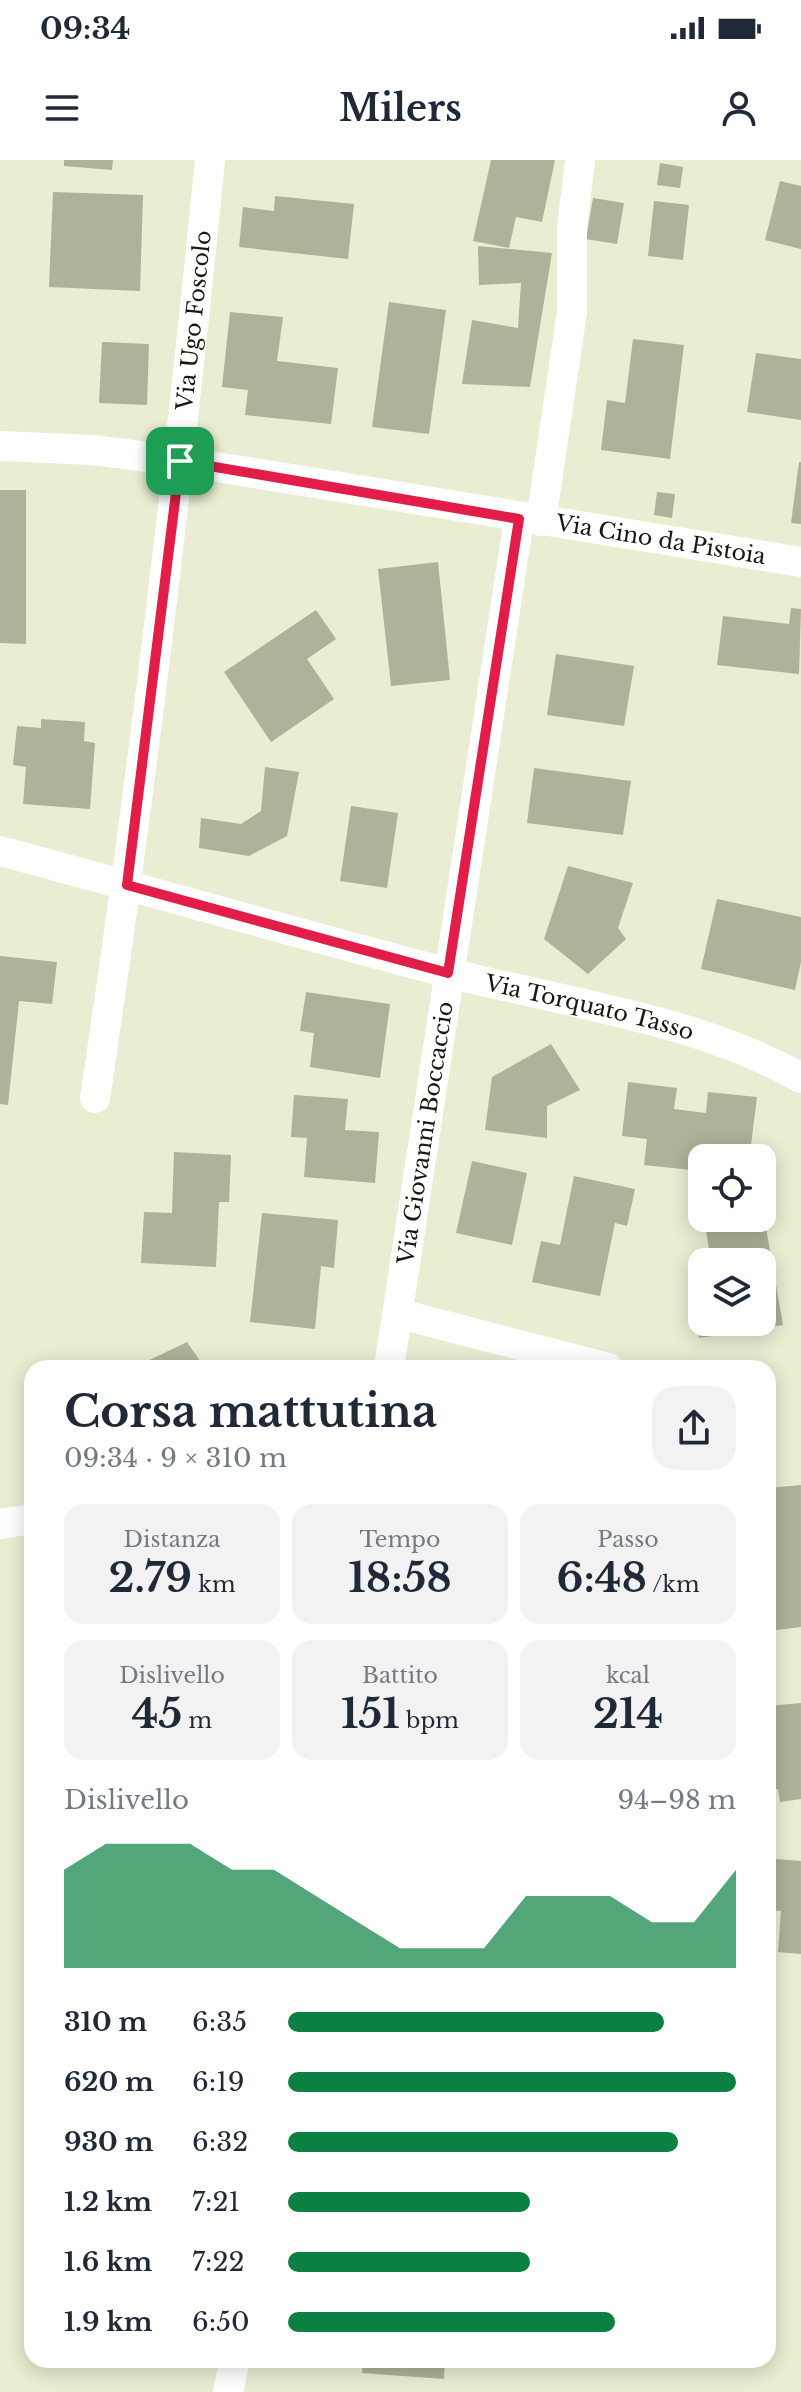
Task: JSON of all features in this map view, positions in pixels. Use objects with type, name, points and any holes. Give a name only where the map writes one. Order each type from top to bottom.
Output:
[{"type":"street","name":"Via Ugo Foscolo","points":[[95,1098],[127,885],[180,461],[210,160]]},
{"type":"street","name":"Via Giovanni Boccaccio","points":[[391,1360],[400,1314],[448,973],[530,520],[572,312],[572,228],[580,160]]},
{"type":"street","name":"Via Cino da Pistoia","points":[[0,446],[93,450],[180,461],[801,562]]},
{"type":"street","name":"Via Torquato Tasso","points":[[0,851],[448,973],[705,1036],[763,1056],[801,1078]]},
{"type":"street","points":[[400,1314],[577,1360]]},
{"type":"street","points":[[0,1524],[24,1520]]},
{"type":"street","points":[[228,2392],[233,2368]]},
{"type":"building","points":[[64,160],[113,160],[112,170],[64,166]]},
{"type":"building","points":[[491,160],[555,160],[542,222],[516,217],[509,248],[473,241]]},
{"type":"building","points":[[660,163],[683,167],[680,188],[657,185]]},
{"type":"building","points":[[780,181],[801,186],[801,249],[765,240]]},
{"type":"building","points":[[53,192],[143,195],[140,291],[49,287]]},
{"type":"building","points":[[275,196],[354,204],[348,259],[239,247],[243,207],[274,211]]},
{"type":"building","points":[[593,198],[624,203],[617,244],[586,239]]},
{"type":"building","points":[[654,201],[689,205],[683,260],[648,256]]},
{"type":"building","points":[[478,246],[552,253],[530,387],[462,384],[472,320],[518,328],[521,283],[479,285]]},
{"type":"building","points":[[389,302],[446,310],[429,434],[372,427]]},
{"type":"building","points":[[230,312],[283,317],[277,361],[338,368],[331,424],[245,415],[248,390],[222,387]]},
{"type":"building","points":[[633,339],[684,345],[670,459],[601,450],[607,400],[625,403]]},
{"type":"building","points":[[102,342],[149,344],[147,405],[99,403]]},
{"type":"building","points":[[756,353],[801,359],[801,420],[747,412]]},
{"type":"building","points":[[801,462],[801,524],[791,523]]},
{"type":"building","points":[[0,490],[26,490],[26,644],[0,643]]},
{"type":"building","points":[[657,492],[675,494],[672,518],[654,515]]},
{"type":"building","points":[[438,562],[450,680],[391,686],[378,569]]},
{"type":"building","points":[[791,608],[801,609],[799,674],[717,665],[723,616],[789,624]]},
{"type":"building","points":[[316,610],[336,639],[307,659],[334,699],[271,742],[224,672]]},
{"type":"building","points":[[556,654],[634,666],[624,726],[547,715]]},
{"type":"building","points":[[41,719],[85,722],[84,741],[95,743],[90,809],[23,804],[26,767],[13,765],[17,726],[41,728]]},
{"type":"building","points":[[265,767],[299,772],[287,836],[249,856],[199,848],[201,818],[241,824],[261,811]]},
{"type":"building","points":[[534,768],[631,781],[623,835],[527,823]]},
{"type":"building","points":[[351,806],[398,813],[387,888],[340,881]]},
{"type":"building","points":[[568,866],[633,883],[618,928],[626,939],[588,974],[544,939]]},
{"type":"building","points":[[717,899],[801,917],[801,962],[795,990],[701,969]]},
{"type":"building","points":[[0,956],[57,962],[52,1004],[19,1001],[8,1105],[0,1104]]},
{"type":"building","points":[[306,992],[390,1004],[380,1078],[310,1067],[314,1033],[300,1031]]},
{"type":"building","points":[[551,1044],[580,1090],[547,1106],[547,1138],[485,1130],[492,1077]]},
{"type":"building","points":[[628,1082],[677,1088],[674,1109],[706,1113],[708,1092],[757,1097],[751,1144],[688,1144],[688,1170],[644,1165],[647,1139],[622,1136]]},
{"type":"building","points":[[294,1095],[348,1099],[345,1130],[379,1132],[375,1183],[304,1177],[307,1138],[291,1137]]},
{"type":"building","points":[[174,1152],[231,1155],[229,1202],[219,1202],[216,1267],[141,1263],[144,1212],[172,1213]]},
{"type":"building","points":[[472,1161],[527,1173],[512,1245],[456,1233]]},
{"type":"building","points":[[574,1176],[635,1189],[627,1226],[615,1223],[600,1296],[532,1282],[541,1241],[560,1245]]},
{"type":"building","points":[[262,1213],[338,1220],[334,1268],[321,1266],[315,1329],[250,1322]]},
{"type":"building","points":[[706,1232],[767,1232],[770,1248],[709,1248]]},
{"type":"building","points":[[776,1285],[783,1325],[776,1326]]},
{"type":"building","points":[[187,1342],[199,1360],[150,1360]]},
{"type":"building","points":[[801,1485],[801,1627],[776,1630],[776,1487]]},
{"type":"building","points":[[801,1703],[801,1799],[780,1802],[776,1789],[776,1705]]},
{"type":"building","points":[[776,1859],[801,1861],[801,1954],[778,1952],[781,1911],[776,1910]]},
{"type":"building","points":[[362,2368],[445,2368],[444,2379],[362,2373]]},
{"type":"route","points":[[180,461],[519,519],[517,553],[448,973],[127,885],[180,461]]}]
